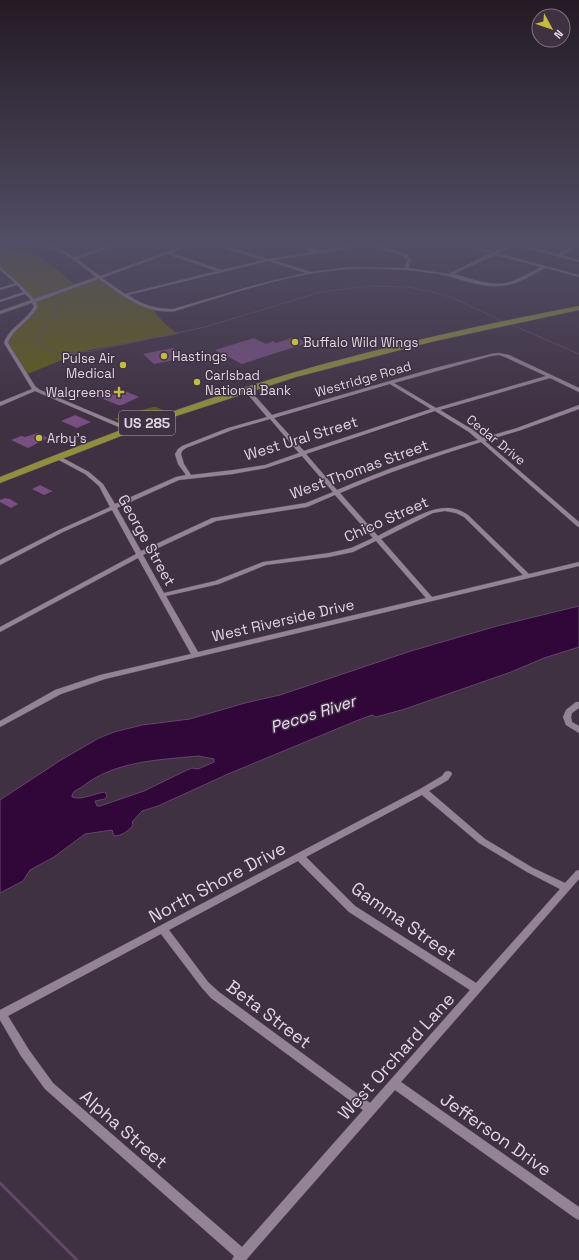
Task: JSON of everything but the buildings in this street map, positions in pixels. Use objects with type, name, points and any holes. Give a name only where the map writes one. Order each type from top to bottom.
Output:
[{"type":"highway","name":"US 285","points":[[0,480],[128,429],[246,389],[356,357],[499,324],[579,308]]},
{"type":"street","points":[[0,313],[34,301],[36,306],[34,310],[11,333],[6,343],[25,375],[36,390],[128,429]]},
{"type":"street","points":[[136,301],[153,310],[168,311],[205,301]]},
{"type":"street","name":"Westridge Road","points":[[189,476],[179,459],[178,453],[182,448],[230,429],[495,354],[507,356],[579,390]]},
{"type":"street","name":"West Ural Street","points":[[0,563],[61,531],[164,483],[189,476],[252,469],[436,409],[550,376]]},
{"type":"street","name":"Cedar Drive","points":[[391,383],[436,409],[481,440],[579,525]]},
{"type":"street","points":[[246,389],[430,599]]},
{"type":"street","points":[[0,404],[36,390]]},
{"type":"street","name":"West Thomas Street","points":[[0,630],[140,554],[214,519],[301,507],[381,474],[454,448],[519,429],[579,407]]},
{"type":"street","name":"George Street","points":[[57,457],[96,479],[140,554],[195,654]]},
{"type":"street","name":"Chico Street","points":[[163,595],[216,583],[265,564],[353,550],[437,510],[456,510],[466,516],[528,576]]},
{"type":"street","name":"West Riverside Drive","points":[[0,724],[68,687],[103,677],[579,564]]},
{"type":"street","points":[[579,704],[569,712],[567,717],[569,723],[579,730]]},
{"type":"street","name":"North Shore Drive","points":[[1,1014],[423,791],[446,778],[448,774]]},
{"type":"street","points":[[423,791],[482,841],[530,870],[566,888]]},
{"type":"street","name":"Gamma Street","points":[[299,856],[352,909],[477,989]]},
{"type":"street","name":"West Orchard Lane","points":[[240,1257],[579,873]]},
{"type":"street","name":"Beta Street","points":[[163,929],[205,985],[215,994],[370,1110]]},
{"type":"street","name":"Alpha Street","points":[[1,1014],[25,1053],[49,1086],[240,1257]]},
{"type":"street","name":"Jefferson Drive","points":[[394,1083],[579,1214]]},
{"type":"shaded area","points":[[34,301],[136,301],[153,310],[166,325],[178,334],[84,351],[25,375],[7,346],[7,340],[35,308]]},
{"type":"shaded area","points":[[153,407],[163,410],[162,413],[131,424],[126,424],[114,418],[124,418],[135,412]]},
{"type":"water","name":"Pecos River","points":[[579,606],[579,647],[544,658],[511,672],[405,709],[376,717],[372,715],[356,721],[228,774],[158,806],[142,811],[132,822],[133,825],[125,833],[114,836],[112,830],[85,834],[54,857],[30,870],[23,881],[0,893],[0,800],[61,760],[99,738],[114,732],[142,725],[190,719],[245,703],[280,695],[411,651],[497,626]],"holes":[[[198,756],[214,759],[214,762],[198,769],[192,768],[144,791],[100,806],[97,806],[95,801],[105,799],[107,796],[105,792],[80,798],[72,797],[75,791],[95,778],[122,767],[137,763]]]},
{"type":"waterway","points":[[58,301],[59,311],[55,319],[36,337],[39,345],[50,351],[67,353],[92,351],[205,327],[292,301]]},
{"type":"waterway","points":[[459,301],[504,322]]},
{"type":"waterway","points":[[510,324],[579,354]]},
{"type":"waterway","points":[[0,1183],[77,1260]]},
{"type":"place","name":"Buffalo Wild Wings","points":[[295,342]]},
{"type":"place","name":"Hastings","points":[[164,356]]},
{"type":"place","name":"Pulse Air Medical","points":[[123,365]]},
{"type":"place","name":"Carlsbad National Bank","points":[[197,382]]},
{"type":"place","name":"Walgreens","points":[[119,392]]},
{"type":"place","name":"Arby's","points":[[39,438]]}]
